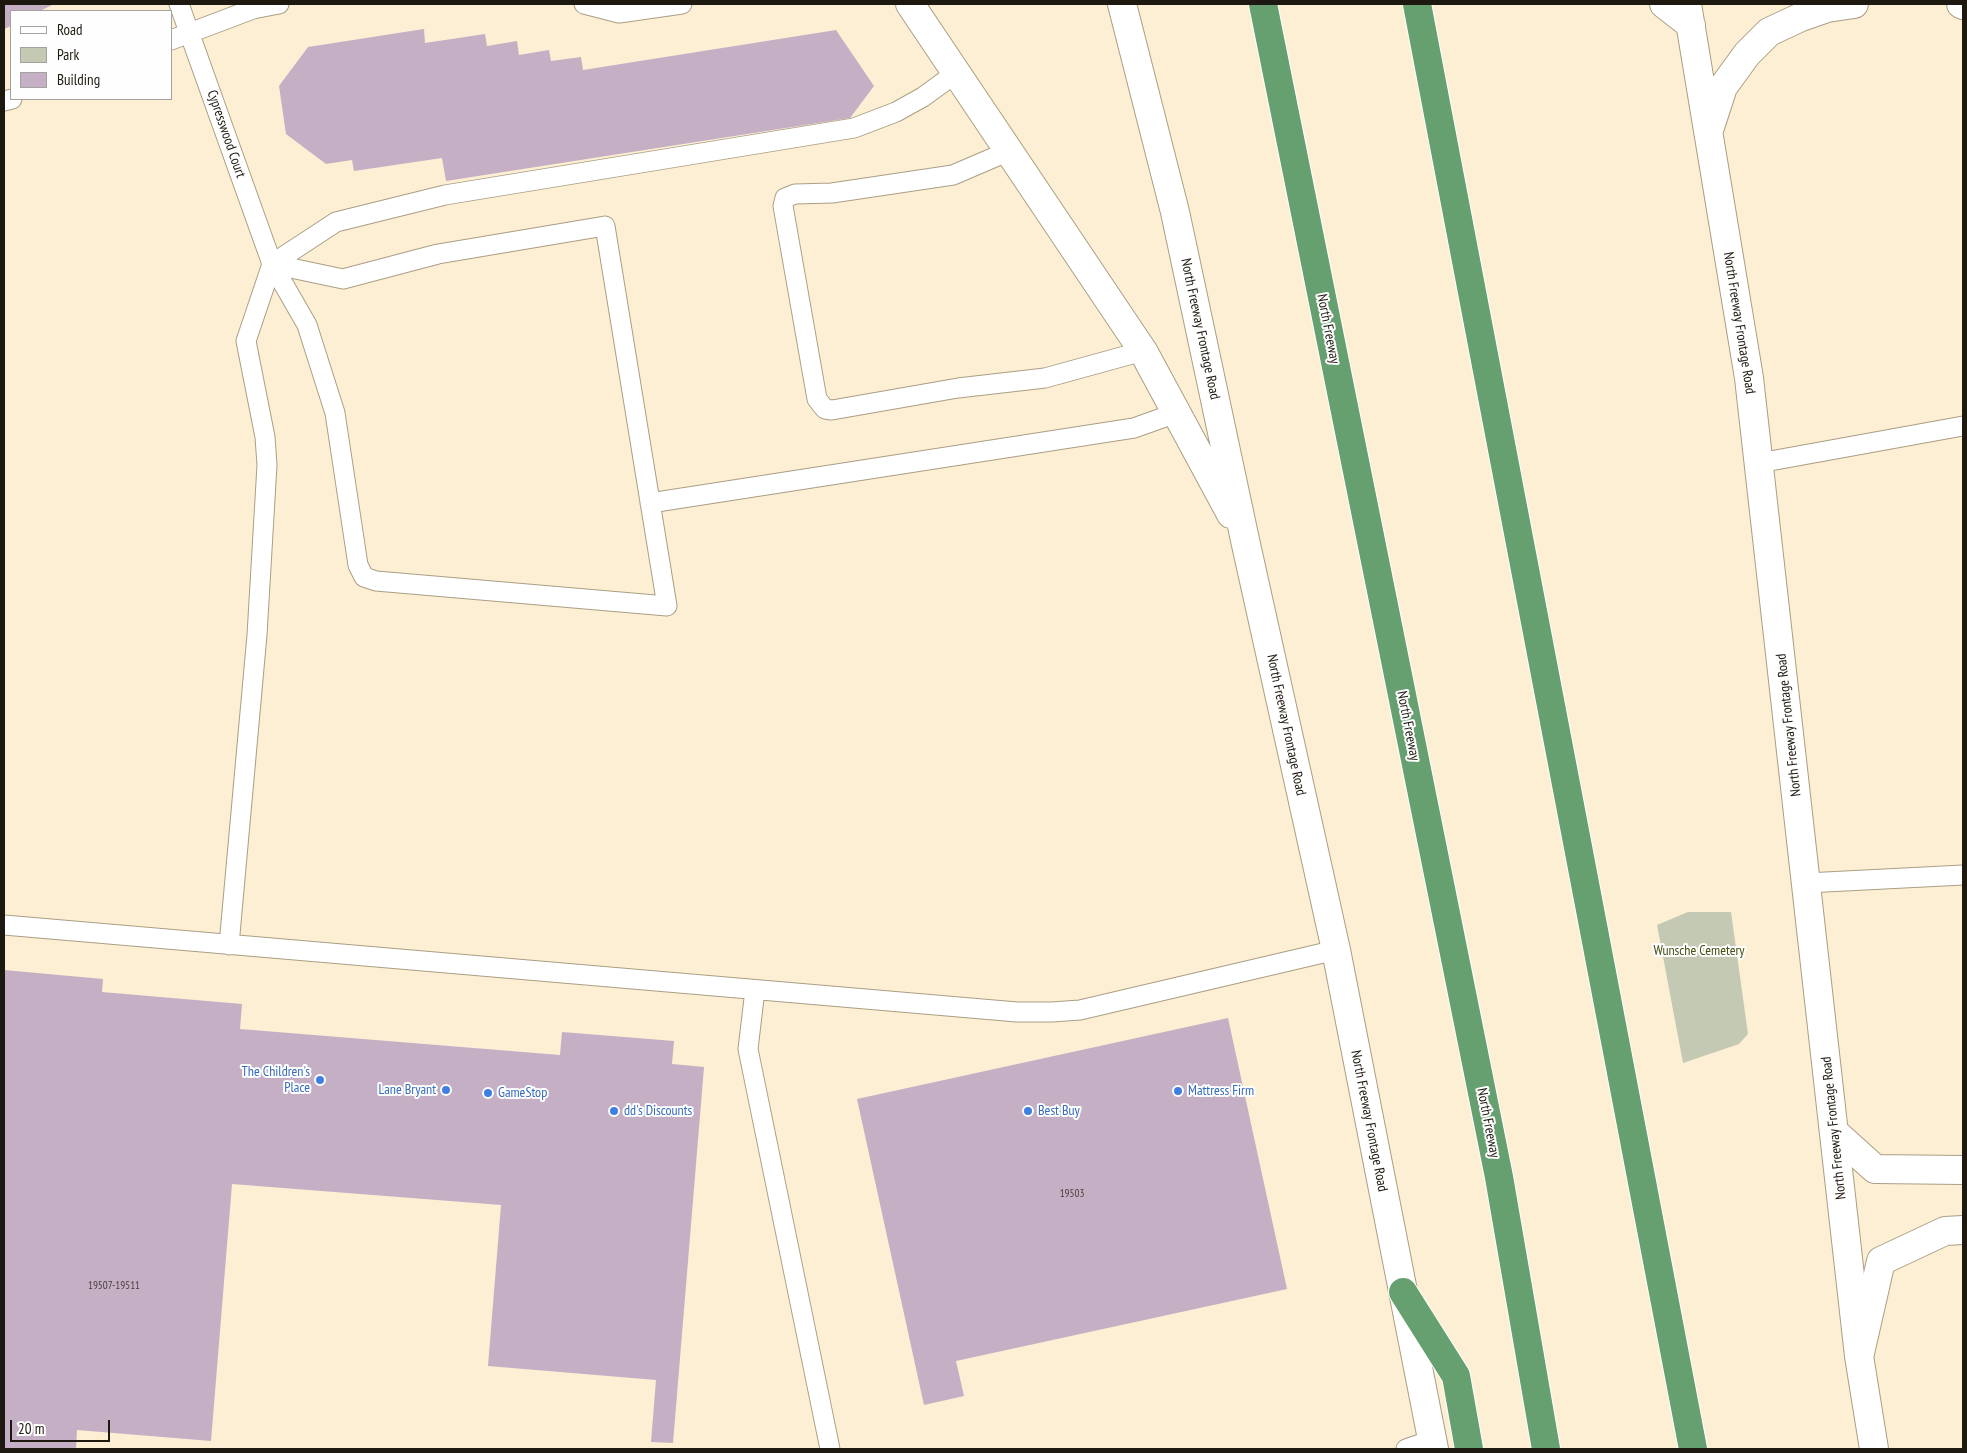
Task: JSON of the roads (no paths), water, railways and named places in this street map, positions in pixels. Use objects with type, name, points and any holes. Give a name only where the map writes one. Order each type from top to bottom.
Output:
[{"type":"highway","name":"North Freeway","points":[[1263,4],[1499,1177],[1546,1449]]},
{"type":"highway","points":[[1417,4],[1694,1449]]},
{"type":"highway","points":[[1403,1292],[1456,1376],[1469,1449]]},
{"type":"main road","points":[[910,4],[1143,351],[1245,540]]},
{"type":"main road","name":"North Freeway Frontage Road","points":[[1122,4],[1175,212],[1245,540],[1336,950],[1433,1445]]},
{"type":"main road","points":[[1664,4],[1689,15]]},
{"type":"main road","points":[[1708,131],[1724,87],[1747,54],[1769,32],[1827,8],[1854,4]]},
{"type":"main road","name":"North Freeway Frontage Road","points":[[1689,15],[1716,190],[1749,378],[1859,1356],[1874,1449]]},
{"type":"main road","points":[[1834,1132],[1875,1169],[1963,1170]]},
{"type":"main road","points":[[1859,1356],[1881,1261],[1945,1231],[1963,1230]]},
{"type":"lane","name":"Cypresswood Court","points":[[179,4],[272,264],[306,325],[335,413],[358,565],[364,577],[376,581],[666,606],[650,503]]},
{"type":"lane","points":[[172,40],[253,9],[279,4]]},
{"type":"lane","points":[[584,4],[619,13],[682,4]]},
{"type":"lane","points":[[229,945],[257,635],[267,465],[265,438],[246,341],[272,264],[336,222],[445,195],[854,128],[896,112],[923,97],[956,73]]},
{"type":"lane","points":[[1009,151],[953,175],[832,193],[795,194],[785,198],[783,206],[817,399],[825,409],[832,410],[958,388],[1045,378],[1143,351]]},
{"type":"lane","points":[[272,264],[343,279],[438,254],[605,226],[650,503],[1134,428],[1176,413]]},
{"type":"lane","points":[[1759,464],[1963,426]]},
{"type":"lane","points":[[1806,883],[1963,875]]},
{"type":"lane","points":[[4,925],[1017,1012],[1080,1010],[1336,950]]},
{"type":"lane","points":[[755,990],[748,1049],[830,1449]]},
{"type":"lane","points":[[1406,1449],[1433,1445]]},
{"type":"place","name":"The Children's Place","points":[[320,1080]]},
{"type":"place","name":"Lane Bryant","points":[[446,1090]]},
{"type":"place","name":"Mattress Firm","points":[[1178,1091]]},
{"type":"place","name":"GameStop","points":[[488,1093]]},
{"type":"place","name":"dd's Discounts","points":[[614,1111]]},
{"type":"place","name":"Best Buy","points":[[1028,1111]]},
{"type":"park label","name":"Wunsche Cemetery","points":[[1699,951]]}]
